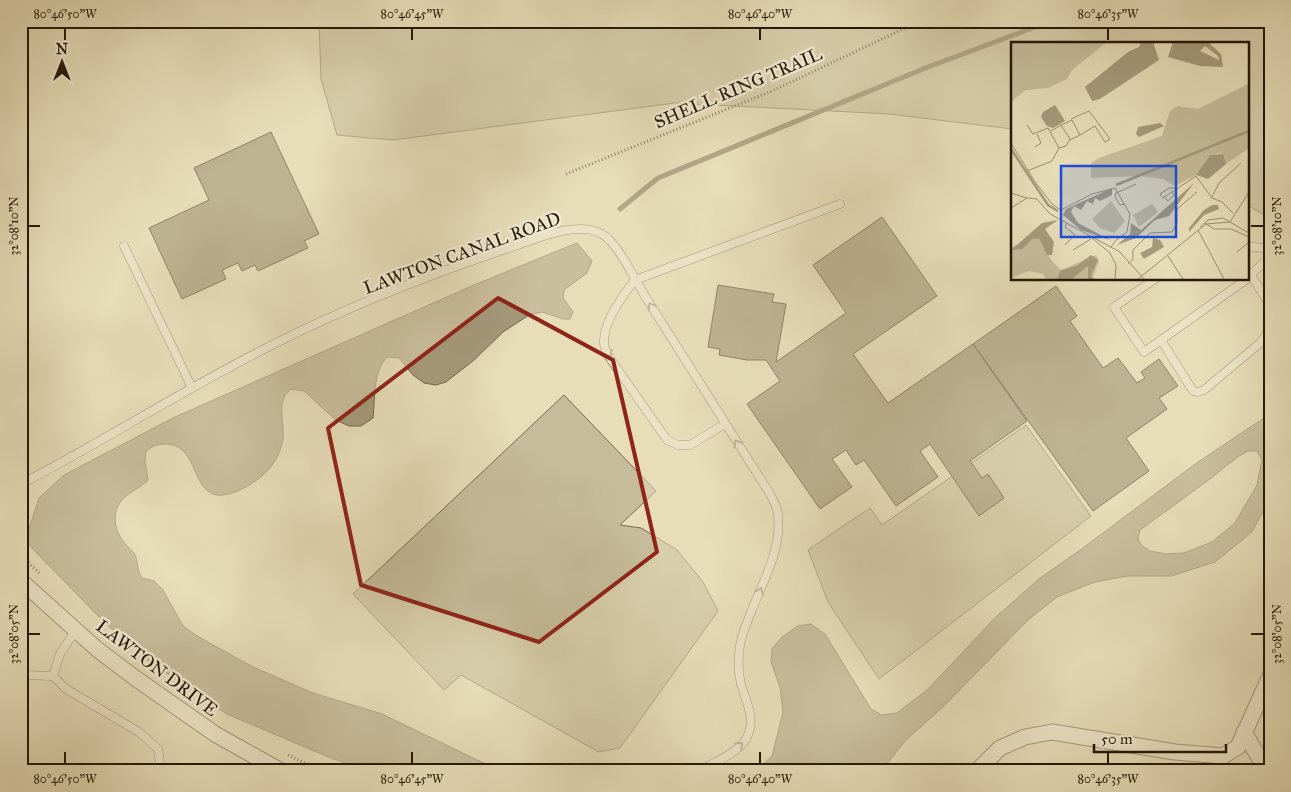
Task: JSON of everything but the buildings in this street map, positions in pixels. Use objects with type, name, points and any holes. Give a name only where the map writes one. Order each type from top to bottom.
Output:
[{"type":"street","name":"LAWTON DRIVE","points":[[21,581],[76,630],[135,678],[215,734],[281,771]]},
{"type":"street","points":[[977,771],[1000,748],[1026,737],[1052,732],[1175,752],[1223,756],[1238,746],[1270,676]]},
{"type":"street","points":[[1244,732],[1267,771]]},
{"type":"lane","points":[[725,424],[690,445],[678,445],[667,440],[607,354],[604,343],[606,329],[621,297],[635,280],[840,204]]},
{"type":"lane","name":"LAWTON CANAL ROAD","points":[[21,484],[83,452],[192,388],[272,345],[356,306],[476,260],[559,232],[582,228],[601,233],[613,242],[770,494],[778,513],[778,532],[772,565],[752,607],[740,643],[741,684],[750,707],[751,726],[746,740],[730,754],[699,771]]},
{"type":"lane","points":[[124,246],[192,388]]},
{"type":"lane","points":[[1248,246],[1270,249]]},
{"type":"lane","points":[[1270,257],[1248,277],[1269,304],[1270,310]]},
{"type":"lane","points":[[1154,280],[1114,307],[1144,352],[1244,280]]},
{"type":"lane","points":[[1161,340],[1193,391],[1198,392],[1204,390],[1260,343],[1270,329]]},
{"type":"lane","points":[[53,676],[60,654],[76,630]]},
{"type":"lane","points":[[21,675],[53,676],[66,688],[139,732],[158,750],[161,771]]},
{"type":"path","name":"SHELL RING TRAIL","points":[[566,174],[772,91],[920,21]]},
{"type":"path","points":[[21,555],[40,574]]},
{"type":"path","points":[[281,751],[321,771]]},
{"type":"highlighted area","points":[[498,298],[613,360],[657,552],[539,642],[361,585],[328,428]]},
{"type":"shaded area","points":[[319,21],[1270,21],[1270,218],[1248,206],[1248,42],[1011,42],[1011,129],[890,114],[675,103],[393,140],[337,135],[321,79]]},
{"type":"shaded area","points":[[577,243],[592,261],[587,273],[564,290],[563,298],[573,312],[570,319],[563,319],[542,312],[529,315],[503,332],[474,360],[446,382],[436,385],[424,383],[413,375],[399,358],[387,357],[382,363],[377,377],[373,418],[361,426],[349,426],[336,420],[304,391],[291,389],[283,399],[283,439],[276,458],[269,469],[259,478],[245,488],[233,493],[216,495],[211,493],[200,482],[189,458],[176,446],[160,444],[153,447],[146,451],[145,462],[148,480],[122,500],[118,505],[115,516],[118,533],[134,553],[142,578],[154,581],[163,590],[183,626],[197,636],[253,667],[313,693],[382,714],[500,771],[369,771],[331,758],[227,714],[150,662],[106,624],[25,541],[39,498],[64,475],[175,417],[474,285]]},
{"type":"shaded area","points":[[564,395],[656,491],[620,525],[641,528],[677,550],[703,582],[718,611],[620,748],[599,752],[461,675],[444,690],[353,594]]},
{"type":"shaded area","points":[[1270,411],[1270,499],[1252,532],[1215,562],[1171,576],[1128,576],[1095,582],[1057,597],[1028,620],[943,707],[906,740],[881,771],[756,771],[772,756],[783,712],[780,687],[771,662],[772,649],[782,637],[798,626],[811,624],[825,634],[871,709],[882,715],[897,713],[927,690],[996,617],[1040,578],[1198,462],[1261,420]],"holes":[[[1248,451],[1257,451],[1262,460],[1257,485],[1235,523],[1212,542],[1184,553],[1166,554],[1150,551],[1141,545],[1138,538],[1140,530],[1239,456]]]},
{"type":"shaded area","points":[[1026,425],[1091,516],[879,679],[828,602],[808,550],[870,508],[882,525]]},
{"type":"waterway","points":[[620,209],[658,178],[928,67],[1051,21]]}]
